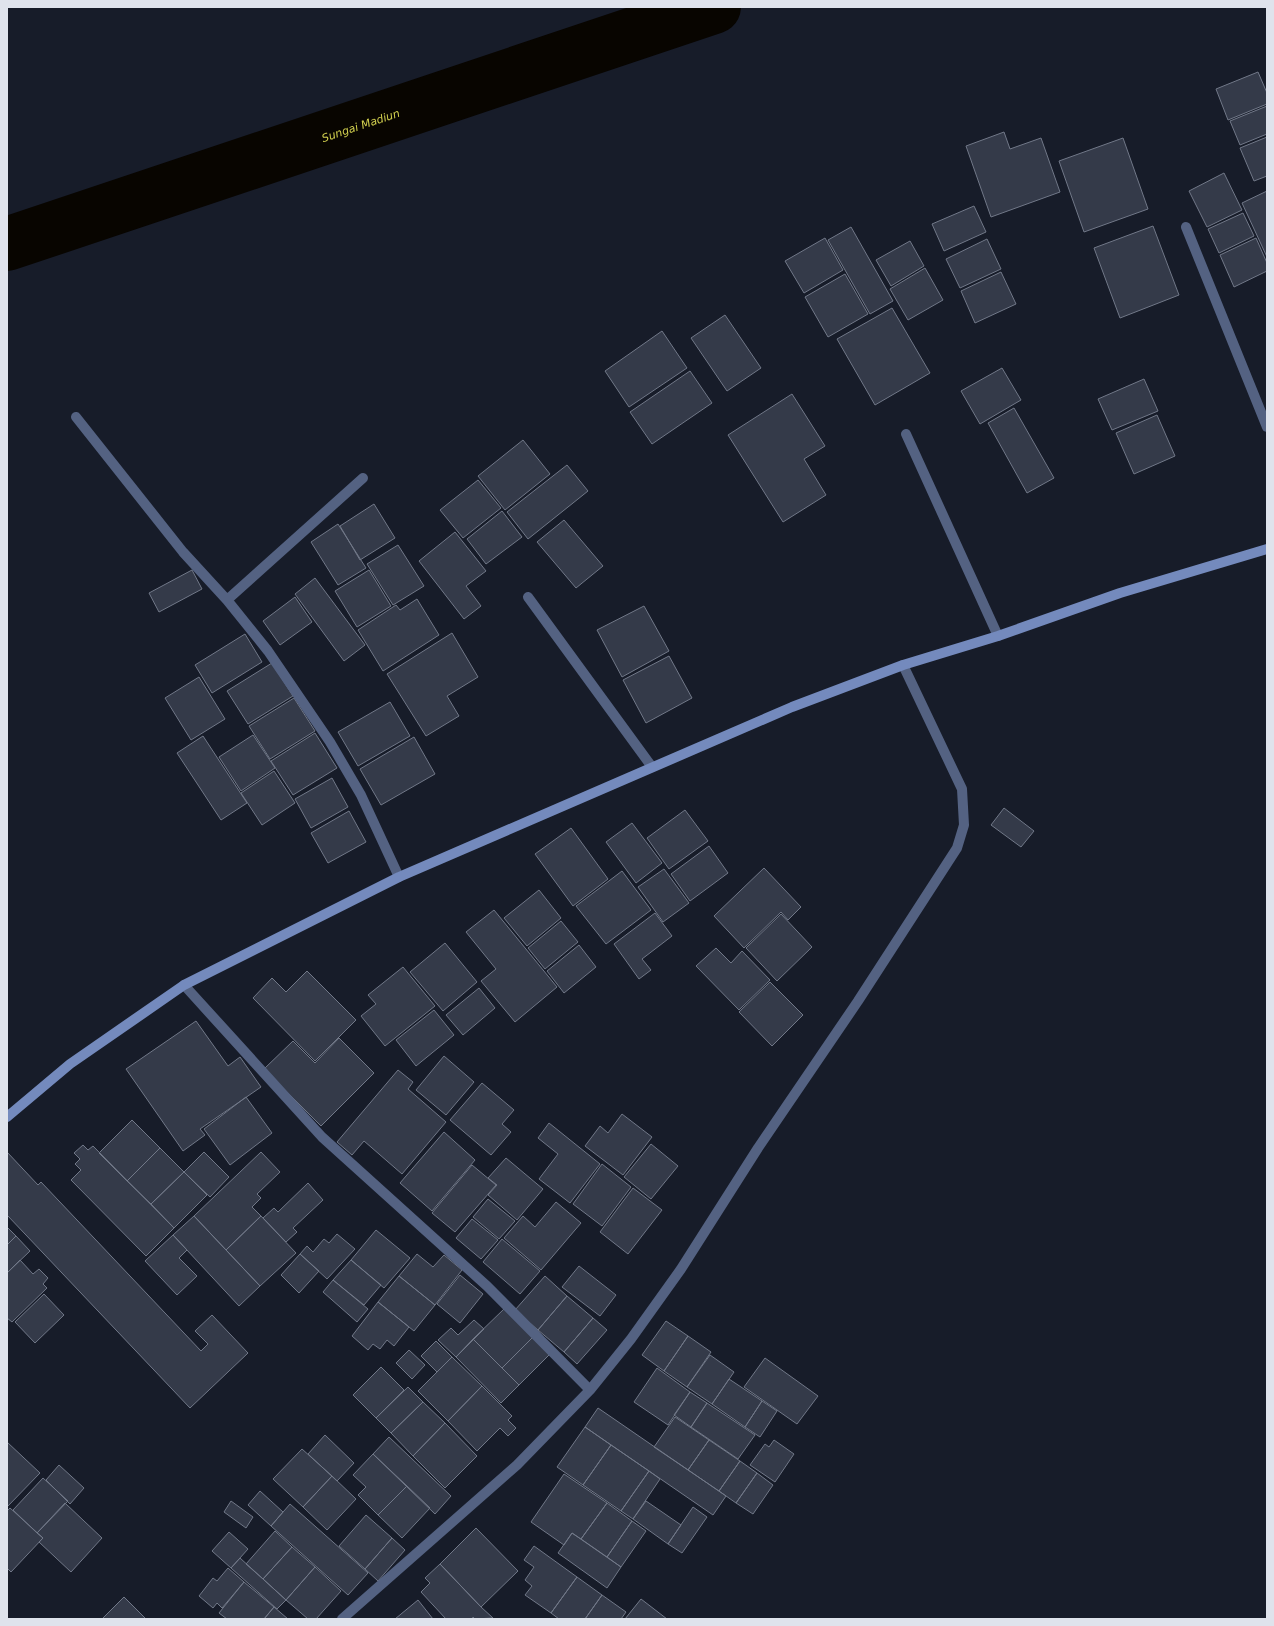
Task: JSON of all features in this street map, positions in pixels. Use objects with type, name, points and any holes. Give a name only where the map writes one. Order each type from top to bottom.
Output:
[{"type":"street","points":[[1186,227],[1267,427]]},
{"type":"street","points":[[76,417],[183,552],[227,600],[268,651],[330,742],[361,795],[399,877]]},
{"type":"street","points":[[906,434],[998,636]]},
{"type":"street","points":[[227,600],[363,478]]},
{"type":"street","points":[[7,1117],[70,1064],[184,985],[399,877],[792,707],[903,665],[998,636],[1120,593],[1267,549]]},
{"type":"street","points":[[528,597],[652,767]]},
{"type":"street","points":[[342,1619],[516,1465],[590,1390],[631,1339],[681,1269],[758,1148],[854,1007],[957,848],[964,825],[962,790],[903,665]]},
{"type":"street","points":[[184,985],[322,1137],[487,1286],[590,1390]]},
{"type":"building","points":[[1258,72],[1267,93],[1267,104],[1228,120],[1216,89]]},
{"type":"building","points":[[1267,106],[1267,134],[1240,145],[1230,121]]},
{"type":"building","points":[[1004,132],[1010,149],[1041,138],[1060,192],[991,217],[966,146]]},
{"type":"building","points":[[1267,137],[1267,176],[1254,181],[1240,148]]},
{"type":"building","points":[[1123,138],[1148,209],[1084,232],[1059,161]]},
{"type":"building","points":[[1224,173],[1242,210],[1207,227],[1189,191]]},
{"type":"building","points":[[1267,191],[1267,257],[1242,203]]},
{"type":"building","points":[[974,206],[986,232],[944,251],[932,224]]},
{"type":"building","points":[[1243,213],[1254,236],[1219,253],[1208,229]]},
{"type":"building","points":[[1153,226],[1179,295],[1120,318],[1094,248]]},
{"type":"building","points":[[851,227],[893,301],[870,314],[828,240]]},
{"type":"building","points":[[825,238],[843,270],[804,293],[785,261]]},
{"type":"building","points":[[1256,238],[1267,263],[1267,271],[1234,287],[1220,255]]},
{"type":"building","points":[[987,239],[1001,269],[960,288],[946,259]]},
{"type":"building","points":[[910,241],[924,266],[891,286],[876,260]]},
{"type":"building","points":[[925,268],[943,300],[908,320],[890,289]]},
{"type":"building","points":[[1001,272],[1016,304],[975,323],[961,291]]},
{"type":"building","points":[[845,274],[868,314],[828,337],[805,297]]},
{"type":"building","points":[[892,308],[930,373],[875,405],[837,339]]},
{"type":"building","points":[[725,315],[761,368],[727,391],[691,338]]},
{"type":"building","points":[[662,331],[687,368],[629,407],[605,371]]},
{"type":"building","points":[[1002,368],[1021,400],[980,424],[961,391]]},
{"type":"building","points":[[690,371],[712,403],[652,444],[630,412]]},
{"type":"building","points":[[1144,379],[1158,411],[1112,430],[1098,399]]},
{"type":"building","points":[[792,394],[825,446],[804,459],[826,495],[783,522],[728,435]]},
{"type":"building","points":[[1014,408],[1054,478],[1027,493],[988,423]]},
{"type":"building","points":[[1157,415],[1175,456],[1134,474],[1116,433]]},
{"type":"building","points":[[523,440],[550,474],[505,510],[478,476]]},
{"type":"building","points":[[567,465],[588,491],[528,539],[507,512]]},
{"type":"building","points":[[478,480],[501,508],[463,538],[440,510]]},
{"type":"building","points":[[374,504],[395,538],[360,560],[340,526]]},
{"type":"building","points":[[502,511],[522,537],[486,564],[467,539]]},
{"type":"building","points":[[564,520],[603,566],[576,588],[537,542]]},
{"type":"building","points":[[338,524],[366,568],[338,585],[311,542]]},
{"type":"building","points":[[455,532],[486,571],[466,586],[481,606],[464,619],[419,561]]},
{"type":"building","points":[[398,545],[424,586],[393,605],[367,564]]},
{"type":"building","points":[[192,570],[202,589],[159,612],[149,593]]},
{"type":"building","points":[[369,570],[391,606],[357,627],[335,591]]},
{"type":"building","points":[[315,578],[365,645],[344,661],[295,594]]},
{"type":"building","points":[[295,597],[312,622],[280,645],[263,621]]},
{"type":"building","points":[[417,599],[439,635],[383,671],[358,630],[396,605],[400,610]]},
{"type":"building","points":[[644,606],[669,651],[622,677],[597,630]]},
{"type":"building","points":[[452,633],[478,677],[447,696],[459,716],[426,736],[387,674]]},
{"type":"building","points":[[245,634],[262,662],[212,693],[195,665]]},
{"type":"building","points":[[669,656],[692,698],[646,723],[623,680]]},
{"type":"building","points":[[272,663],[293,696],[248,724],[227,691]]},
{"type":"building","points":[[199,677],[225,719],[191,740],[165,698]]},
{"type":"building","points":[[294,698],[315,731],[270,759],[249,726]]},
{"type":"building","points":[[390,702],[410,736],[358,766],[338,732]]},
{"type":"building","points":[[315,733],[337,768],[293,795],[271,761]]},
{"type":"building","points":[[253,735],[275,768],[241,791],[219,757]]},
{"type":"building","points":[[203,736],[247,803],[221,820],[177,753]]},
{"type":"building","points":[[414,737],[435,774],[381,805],[360,769]]},
{"type":"building","points":[[274,771],[295,803],[262,825],[241,793]]},
{"type":"building","points":[[332,778],[348,807],[311,828],[295,799]]},
{"type":"building","points":[[1004,808],[1034,831],[1021,847],[991,825]]},
{"type":"building","points":[[685,810],[708,841],[669,869],[647,838]]},
{"type":"building","points":[[349,811],[366,842],[328,863],[311,833]]},
{"type":"building","points":[[632,823],[662,863],[636,883],[606,842]]},
{"type":"building","points":[[571,828],[608,879],[573,906],[535,854]]},
{"type":"building","points":[[709,846],[728,873],[690,901],[671,874]]},
{"type":"building","points":[[764,868],[801,907],[788,920],[781,912],[744,948],[714,916]]},
{"type":"building","points":[[664,869],[689,903],[663,922],[638,887]]},
{"type":"building","points":[[622,871],[651,910],[606,944],[576,906]]},
{"type":"building","points":[[539,890],[561,918],[527,946],[504,918]]},
{"type":"building","points":[[494,910],[557,987],[515,1022],[481,981],[496,969],[466,932]]},
{"type":"building","points":[[655,913],[672,936],[642,959],[651,970],[639,979],[614,944]]},
{"type":"building","points":[[781,914],[812,947],[777,981],[746,948]]},
{"type":"building","points":[[561,921],[578,942],[545,969],[528,948]]},
{"type":"building","points":[[445,943],[477,982],[443,1011],[410,972]]},
{"type":"building","points":[[579,945],[596,967],[564,993],[547,971]]},
{"type":"building","points":[[716,948],[731,963],[742,951],[770,980],[739,1010],[696,966]]},
{"type":"building","points":[[403,967],[435,1006],[385,1046],[361,1016],[376,1004],[368,995]]},
{"type":"building","points":[[307,971],[356,1020],[315,1061],[253,998],[272,978],[286,992]]},
{"type":"building","points":[[770,982],[803,1015],[772,1046],[739,1012]]},
{"type":"building","points":[[479,988],[495,1008],[463,1035],[446,1015]]},
{"type":"building","points":[[434,1010],[454,1035],[416,1066],[396,1040]]},
{"type":"building","points":[[196,1021],[228,1066],[240,1057],[261,1087],[200,1129],[205,1135],[183,1151],[126,1069]]},
{"type":"building","points":[[339,1038],[374,1073],[321,1126],[264,1069],[293,1041],[315,1063]]},
{"type":"building","points":[[444,1056],[474,1082],[446,1115],[416,1090]]},
{"type":"building","points":[[398,1070],[413,1082],[408,1089],[446,1122],[402,1174],[364,1141],[352,1155],[337,1142]]},
{"type":"building","points":[[482,1083],[514,1110],[502,1124],[511,1132],[491,1155],[450,1120]]},
{"type":"building","points":[[246,1097],[272,1133],[230,1165],[204,1129]]},
{"type":"building","points":[[622,1114],[652,1137],[623,1175],[585,1146],[600,1126],[608,1133]]},
{"type":"building","points":[[132,1120],[160,1148],[127,1181],[99,1153]]},
{"type":"building","points":[[549,1123],[600,1164],[570,1203],[539,1179],[558,1154],[538,1138]]},
{"type":"building","points":[[444,1132],[475,1160],[432,1211],[400,1183]]},
{"type":"building","points":[[651,1144],[678,1166],[651,1199],[624,1177]]},
{"type":"building","points":[[83,1145],[88,1150],[93,1146],[174,1228],[146,1256],[71,1180],[81,1170],[75,1164],[80,1159],[74,1153]]},
{"type":"building","points":[[160,1148],[184,1172],[151,1204],[127,1181]]},
{"type":"building","points":[[7,1152],[38,1185],[41,1182],[201,1351],[208,1344],[195,1331],[212,1315],[248,1353],[190,1408],[7,1215]]},
{"type":"building","points":[[204,1152],[229,1177],[210,1197],[184,1172]]},
{"type":"building","points":[[261,1152],[280,1172],[257,1194],[261,1198],[252,1207],[261,1216],[226,1250],[194,1216]]},
{"type":"building","points":[[506,1158],[543,1189],[517,1220],[488,1195],[497,1185],[488,1178]]},
{"type":"building","points":[[602,1164],[631,1187],[602,1226],[573,1204]]},
{"type":"building","points":[[472,1165],[496,1185],[455,1232],[432,1213]]},
{"type":"building","points":[[184,1172],[207,1195],[174,1228],[151,1204]]},
{"type":"building","points":[[308,1183],[323,1200],[293,1228],[297,1232],[286,1242],[263,1218],[274,1208],[278,1212]]},
{"type":"building","points":[[633,1188],[662,1210],[628,1254],[600,1232]]},
{"type":"building","points":[[488,1199],[515,1221],[499,1239],[473,1217]]},
{"type":"building","points":[[556,1202],[581,1223],[541,1270],[504,1238],[523,1216],[535,1227]]},
{"type":"building","points":[[194,1216],[260,1286],[239,1306],[173,1235]]},
{"type":"building","points":[[261,1216],[296,1253],[260,1286],[226,1250]]},
{"type":"building","points":[[472,1219],[498,1240],[481,1259],[456,1238]]},
{"type":"building","points":[[7,1227],[16,1236],[7,1245]]},
{"type":"building","points":[[376,1230],[410,1258],[384,1288],[351,1260]]},
{"type":"building","points":[[337,1234],[355,1249],[327,1279],[300,1254],[307,1246],[313,1252],[324,1239],[329,1243]]},
{"type":"building","points":[[173,1235],[187,1250],[179,1258],[197,1276],[177,1295],[145,1261]]},
{"type":"building","points":[[16,1236],[30,1251],[7,1273],[7,1245]]},
{"type":"building","points":[[502,1239],[540,1271],[520,1294],[483,1262]]},
{"type":"building","points":[[300,1254],[319,1271],[299,1293],[281,1275]]},
{"type":"building","points":[[417,1254],[433,1267],[444,1255],[462,1270],[435,1305],[399,1276]]},
{"type":"building","points":[[20,1260],[33,1274],[39,1269],[48,1278],[43,1284],[47,1288],[12,1322],[7,1318],[7,1273]]},
{"type":"building","points":[[351,1260],[381,1285],[364,1305],[333,1280]]},
{"type":"building","points":[[579,1266],[616,1295],[600,1316],[562,1287]]},
{"type":"building","points":[[460,1275],[483,1294],[460,1323],[437,1304]]},
{"type":"building","points":[[399,1276],[435,1305],[414,1331],[378,1302]]},
{"type":"building","points":[[545,1276],[567,1296],[538,1330],[515,1310]]},
{"type":"building","points":[[333,1280],[368,1309],[357,1322],[323,1292]]},
{"type":"building","points":[[44,1294],[64,1315],[35,1343],[15,1322]]},
{"type":"building","points":[[567,1296],[593,1318],[564,1352],[538,1330]]},
{"type":"building","points":[[378,1302],[409,1327],[394,1346],[387,1340],[380,1349],[373,1344],[368,1350],[352,1336]]},
{"type":"building","points":[[505,1308],[534,1336],[502,1368],[473,1339]]},
{"type":"building","points":[[593,1318],[607,1330],[577,1364],[564,1352]]},
{"type":"building","points":[[474,1320],[484,1329],[456,1357],[438,1340],[451,1328],[458,1335]]},
{"type":"building","points":[[666,1321],[688,1336],[664,1371],[642,1355]]},
{"type":"building","points":[[534,1336],[551,1353],[519,1385],[502,1368]]},
{"type":"building","points":[[688,1336],[711,1352],[687,1387],[664,1371]]},
{"type":"building","points":[[473,1339],[519,1385],[501,1403],[456,1357]]},
{"type":"building","points":[[436,1341],[452,1357],[437,1372],[421,1356]]},
{"type":"building","points":[[409,1350],[425,1365],[412,1379],[396,1363]]},
{"type":"building","points":[[710,1355],[734,1372],[712,1404],[687,1387]]},
{"type":"building","points":[[452,1357],[482,1386],[448,1421],[418,1391]]},
{"type":"building","points":[[765,1358],[818,1396],[797,1424],[744,1387]]},
{"type":"building","points":[[381,1367],[404,1390],[376,1418],[353,1395]]},
{"type":"building","points":[[657,1368],[690,1392],[668,1425],[634,1402]]},
{"type":"building","points":[[729,1379],[762,1401],[745,1427],[712,1404]]},
{"type":"building","points":[[482,1386],[512,1416],[508,1420],[516,1428],[508,1436],[500,1428],[477,1451],[448,1421]]},
{"type":"building","points":[[408,1387],[423,1402],[391,1433],[376,1418]]},
{"type":"building","points":[[690,1392],[707,1403],[691,1427],[674,1415]]},
{"type":"building","points":[[762,1401],[777,1411],[760,1437],[745,1427]]},
{"type":"building","points":[[423,1402],[445,1423],[413,1456],[391,1433]]},
{"type":"building","points":[[707,1403],[755,1435],[738,1459],[691,1427]]},
{"type":"building","points":[[598,1408],[726,1496],[713,1515],[585,1427]]},
{"type":"building","points":[[675,1417],[709,1440],[688,1470],[654,1447]]},
{"type":"building","points":[[445,1423],[477,1456],[445,1488],[413,1456]]},
{"type":"building","points":[[585,1427],[611,1445],[583,1485],[557,1467]]},
{"type":"building","points":[[325,1435],[354,1463],[337,1481],[308,1454]]},
{"type":"building","points":[[389,1437],[451,1496],[435,1514],[373,1454]]},
{"type":"building","points":[[709,1440],[740,1461],[719,1491],[688,1470]]},
{"type":"building","points":[[774,1440],[794,1454],[775,1482],[750,1465],[765,1444],[769,1447]]},
{"type":"building","points":[[7,1442],[40,1473],[7,1507]]},
{"type":"building","points":[[611,1445],[649,1471],[621,1511],[583,1485]]},
{"type":"building","points":[[302,1449],[332,1476],[303,1507],[273,1479]]},
{"type":"building","points":[[373,1454],[407,1486],[378,1515],[358,1495],[366,1487],[353,1475]]},
{"type":"building","points":[[740,1461],[757,1473],[736,1503],[719,1491]]},
{"type":"building","points":[[59,1465],[84,1488],[70,1504],[46,1480]]},
{"type":"building","points":[[649,1471],[660,1479],[633,1519],[621,1511]]},
{"type":"building","points":[[757,1473],[773,1485],[753,1514],[736,1503]]},
{"type":"building","points":[[564,1474],[607,1503],[581,1539],[572,1533],[564,1545],[531,1522]]},
{"type":"building","points":[[332,1476],[356,1499],[327,1530],[303,1507]]},
{"type":"building","points":[[43,1478],[68,1501],[37,1533],[13,1510]]},
{"type":"building","points":[[407,1486],[430,1508],[402,1538],[378,1515]]},
{"type":"building","points":[[260,1491],[283,1512],[271,1526],[248,1505]]},
{"type":"building","points":[[231,1501],[253,1517],[246,1528],[224,1512]]},
{"type":"building","points":[[646,1501],[681,1525],[668,1544],[633,1519]]},
{"type":"building","points":[[65,1503],[102,1538],[71,1572],[39,1542],[43,1538],[37,1533]]},
{"type":"building","points":[[607,1503],[632,1521],[607,1557],[581,1539]]},
{"type":"building","points":[[290,1504],[368,1573],[348,1595],[271,1526]]},
{"type":"building","points":[[693,1507],[707,1517],[682,1553],[668,1544]]},
{"type":"building","points":[[10,1508],[43,1538],[11,1572],[7,1568],[7,1511]]},
{"type":"building","points":[[366,1515],[392,1538],[365,1569],[339,1546]]},
{"type":"building","points":[[632,1521],[646,1531],[621,1567],[607,1557]]},
{"type":"building","points":[[476,1528],[518,1571],[481,1607],[440,1564]]},
{"type":"building","points":[[275,1531],[292,1547],[263,1579],[246,1564]]},
{"type":"building","points":[[229,1532],[248,1549],[231,1568],[212,1551]]},
{"type":"building","points":[[572,1533],[621,1567],[607,1588],[558,1553]]},
{"type":"building","points":[[392,1538],[405,1550],[378,1581],[365,1569]]},
{"type":"building","points":[[534,1546],[577,1577],[551,1613],[525,1595],[532,1586],[525,1580],[534,1567],[524,1560]]},
{"type":"building","points":[[292,1547],[315,1567],[286,1600],[263,1579]]},
{"type":"building","points":[[240,1558],[286,1600],[277,1609],[231,1568]]},
{"type":"building","points":[[440,1564],[493,1618],[475,1619],[473,1617],[472,1619],[446,1619],[421,1592],[430,1583],[425,1578]]},
{"type":"building","points":[[315,1567],[341,1591],[316,1619],[308,1619],[286,1600]]},
{"type":"building","points":[[228,1568],[244,1582],[222,1608],[217,1603],[213,1608],[199,1596],[213,1578],[217,1581]]},
{"type":"building","points":[[577,1577],[602,1595],[585,1619],[559,1619],[551,1613]]},
{"type":"building","points":[[244,1582],[274,1607],[264,1619],[227,1619],[219,1613]]},
{"type":"building","points":[[602,1595],[626,1612],[621,1619],[585,1619]]},
{"type":"building","points":[[124,1597],[146,1619],[102,1619]]},
{"type":"building","points":[[641,1599],[667,1619],[625,1619]]},
{"type":"building","points":[[418,1600],[433,1619],[395,1619]]},
{"type":"building","points":[[274,1607],[288,1619],[264,1619]]},
{"type":"waterway","name":"Sungai Madiun","points":[[7,244],[714,7]]}]
